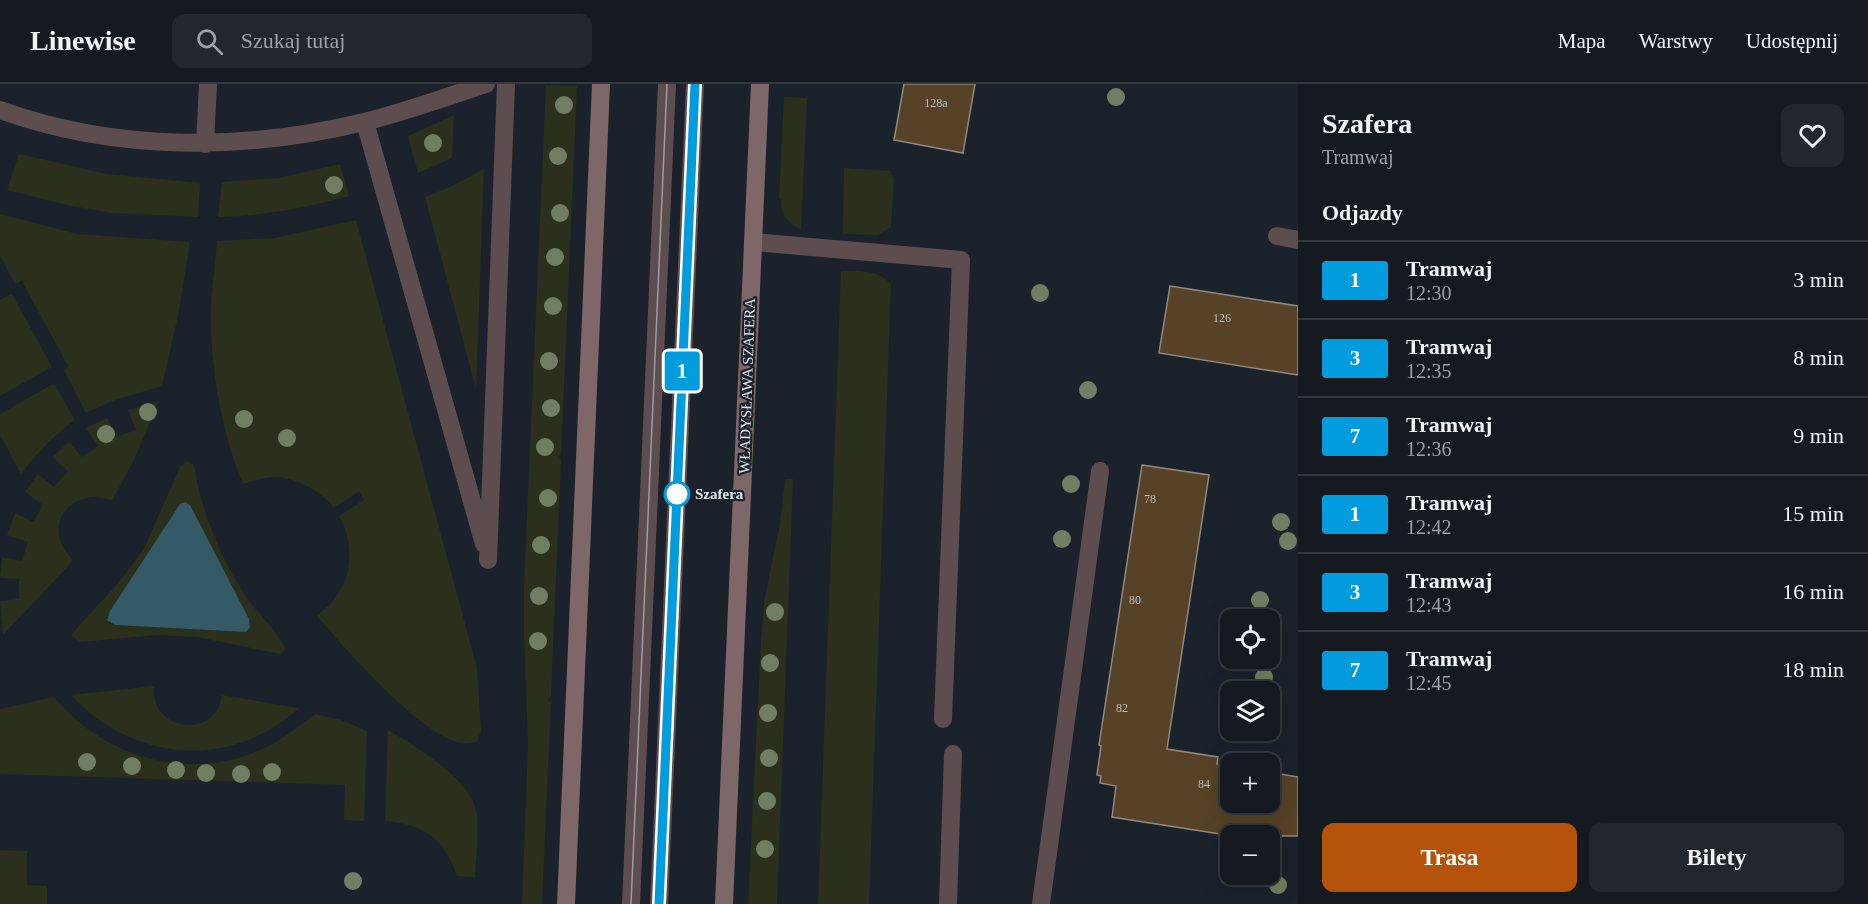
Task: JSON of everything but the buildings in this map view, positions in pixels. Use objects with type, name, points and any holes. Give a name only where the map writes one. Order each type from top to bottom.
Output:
[{"type":"main road","points":[[566,904],[601,84]]},
{"type":"main road","name":"WŁADYSŁAWA SZAFERA","points":[[724,904],[760,84]]},
{"type":"street","points":[[206,144],[208,84]]},
{"type":"street","points":[[0,110],[55,126],[108,136],[158,142],[206,144],[256,142],[364,122],[486,84]]},
{"type":"street","points":[[364,122],[488,560],[506,84]]},
{"type":"street","points":[[632,904],[668,84]]},
{"type":"street","points":[[659,904],[694,84]]},
{"type":"street","points":[[1277,236],[1298,240]]},
{"type":"street","points":[[753,242],[961,260],[942,719]]},
{"type":"street","points":[[1041,904],[1100,471]]},
{"type":"street","points":[[948,904],[952,754]]},
{"type":"green space","points":[[546,85],[577,86],[561,455],[559,456],[561,461],[551,695],[548,701],[551,702],[542,904],[522,904],[528,744],[524,583]]},
{"type":"green space","points":[[784,97],[807,98],[801,230],[785,217],[781,208],[781,199],[779,199]]},
{"type":"green space","points":[[454,115],[452,158],[418,173],[408,136]]},
{"type":"green space","points":[[19,154],[107,174],[200,183],[198,217],[112,213],[66,205],[7,190]]},
{"type":"green space","points":[[340,164],[349,196],[284,211],[218,217],[222,182],[279,178]]},
{"type":"green space","points":[[844,168],[890,171],[894,179],[891,227],[878,235],[843,234]]},
{"type":"green space","points":[[484,169],[476,389],[425,197]]},
{"type":"green space","points":[[0,214],[77,234],[190,242],[178,316],[162,386],[115,400],[86,413],[64,370],[68,366],[22,281],[15,284],[0,256]]},
{"type":"green space","points":[[356,220],[477,668],[481,731],[477,741],[461,743],[440,734],[417,718],[368,673],[317,616],[329,605],[344,583],[350,554],[347,534],[339,516],[364,500],[359,491],[334,508],[315,491],[292,480],[272,477],[243,484],[224,426],[216,386],[211,325],[217,241],[275,238]]},
{"type":"green space","points":[[841,271],[874,273],[891,284],[869,904],[818,904]]},
{"type":"green space","points":[[12,294],[52,367],[0,396],[0,300]]},
{"type":"green space","points":[[51,385],[55,385],[75,420],[46,445],[21,474],[0,435],[0,414]]},
{"type":"green space","points":[[159,401],[134,460],[112,501],[91,497],[81,499],[65,511],[59,529],[60,540],[73,561],[3,635],[0,601],[19,599],[19,579],[0,578],[2,557],[22,561],[28,542],[7,535],[15,513],[33,522],[43,505],[25,492],[38,474],[54,487],[68,471],[52,457],[69,442],[82,457],[98,446],[86,428],[107,418],[116,437],[136,430],[128,410]]},
{"type":"green space","points":[[187,461],[194,465],[201,499],[220,549],[245,595],[285,647],[280,654],[197,637],[156,635],[81,642],[72,637],[72,634],[120,581],[144,549],[180,467]],"holes":[[[188,503],[249,619],[250,627],[243,632],[110,624],[107,618],[180,504]]]},
{"type":"green space","points":[[785,479],[793,479],[777,904],[748,904],[761,641],[765,597],[780,524]]},
{"type":"green space","points":[[154,686],[159,709],[172,721],[181,724],[191,725],[208,720],[218,709],[222,695],[299,708],[272,728],[243,742],[213,749],[182,750],[152,745],[123,734],[96,717],[71,695]]},
{"type":"green space","points":[[54,697],[76,719],[101,738],[128,751],[156,760],[186,764],[216,763],[245,756],[279,740],[315,714],[341,720],[367,731],[364,821],[344,820],[345,785],[0,774],[0,709]]},
{"type":"green space","points":[[388,730],[442,766],[466,790],[474,803],[478,831],[475,877],[457,876],[446,852],[439,843],[422,830],[385,821]]},
{"type":"green space","points":[[0,850],[27,851],[27,885],[47,886],[47,904],[0,904]]},
{"type":"water","points":[[185,502],[190,505],[249,619],[250,627],[246,632],[115,625],[107,620],[110,611],[180,504]]},
{"type":"tram line","points":[[631,904],[667,84]]},
{"type":"tram line","points":[[659,904],[695,84]]},
{"type":"tram line","name":"1","points":[[659,904],[695,84]]},
{"type":"place","name":"Szafera","points":[[677,494]]}]
